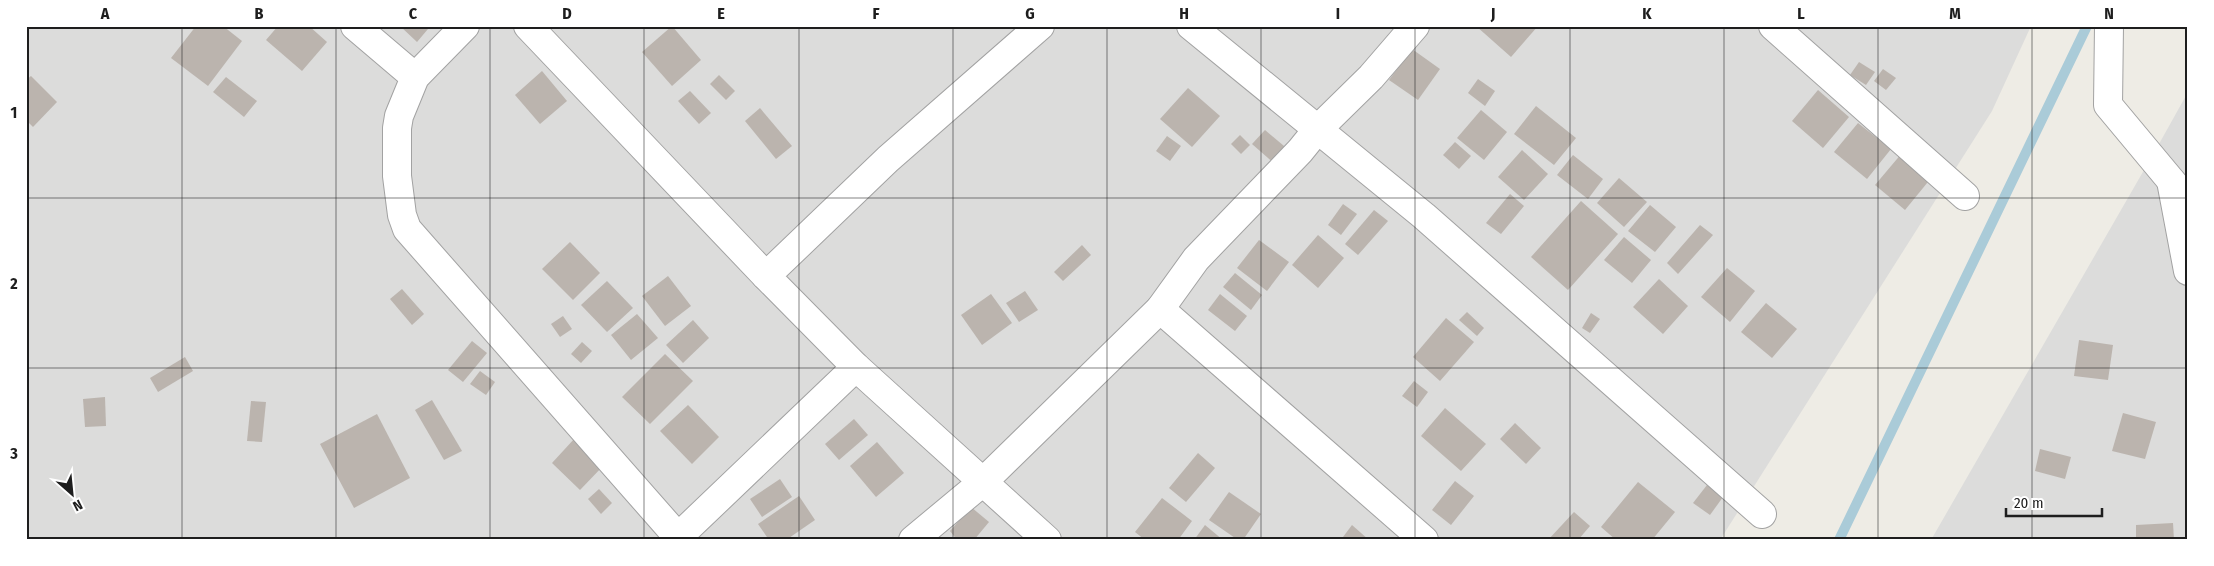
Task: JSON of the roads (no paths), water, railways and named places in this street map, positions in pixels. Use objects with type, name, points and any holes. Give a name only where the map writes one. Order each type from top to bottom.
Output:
[{"type":"street","points":[[355,26],[415,77]]},
{"type":"street","points":[[465,26],[415,77],[399,116],[397,128],[397,176],[402,215],[407,230],[676,538],[856,368]]},
{"type":"street","points":[[528,26],[856,368],[984,481],[1047,540]]},
{"type":"street","points":[[766,276],[895,153],[1040,26]]},
{"type":"street","points":[[1191,26],[1424,216],[1762,514]]},
{"type":"street","points":[[913,540],[984,481],[1160,309],[1196,259],[1300,151],[1317,130],[1371,77],[1415,26]]},
{"type":"street","points":[[1773,26],[1964,196]]},
{"type":"street","points":[[2110,26],[2108,105],[2179,191],[2188,271]]},
{"type":"street","points":[[1160,309],[1424,540]]},
{"type":"waterway","points":[[1839,540],[2087,26]]}]
